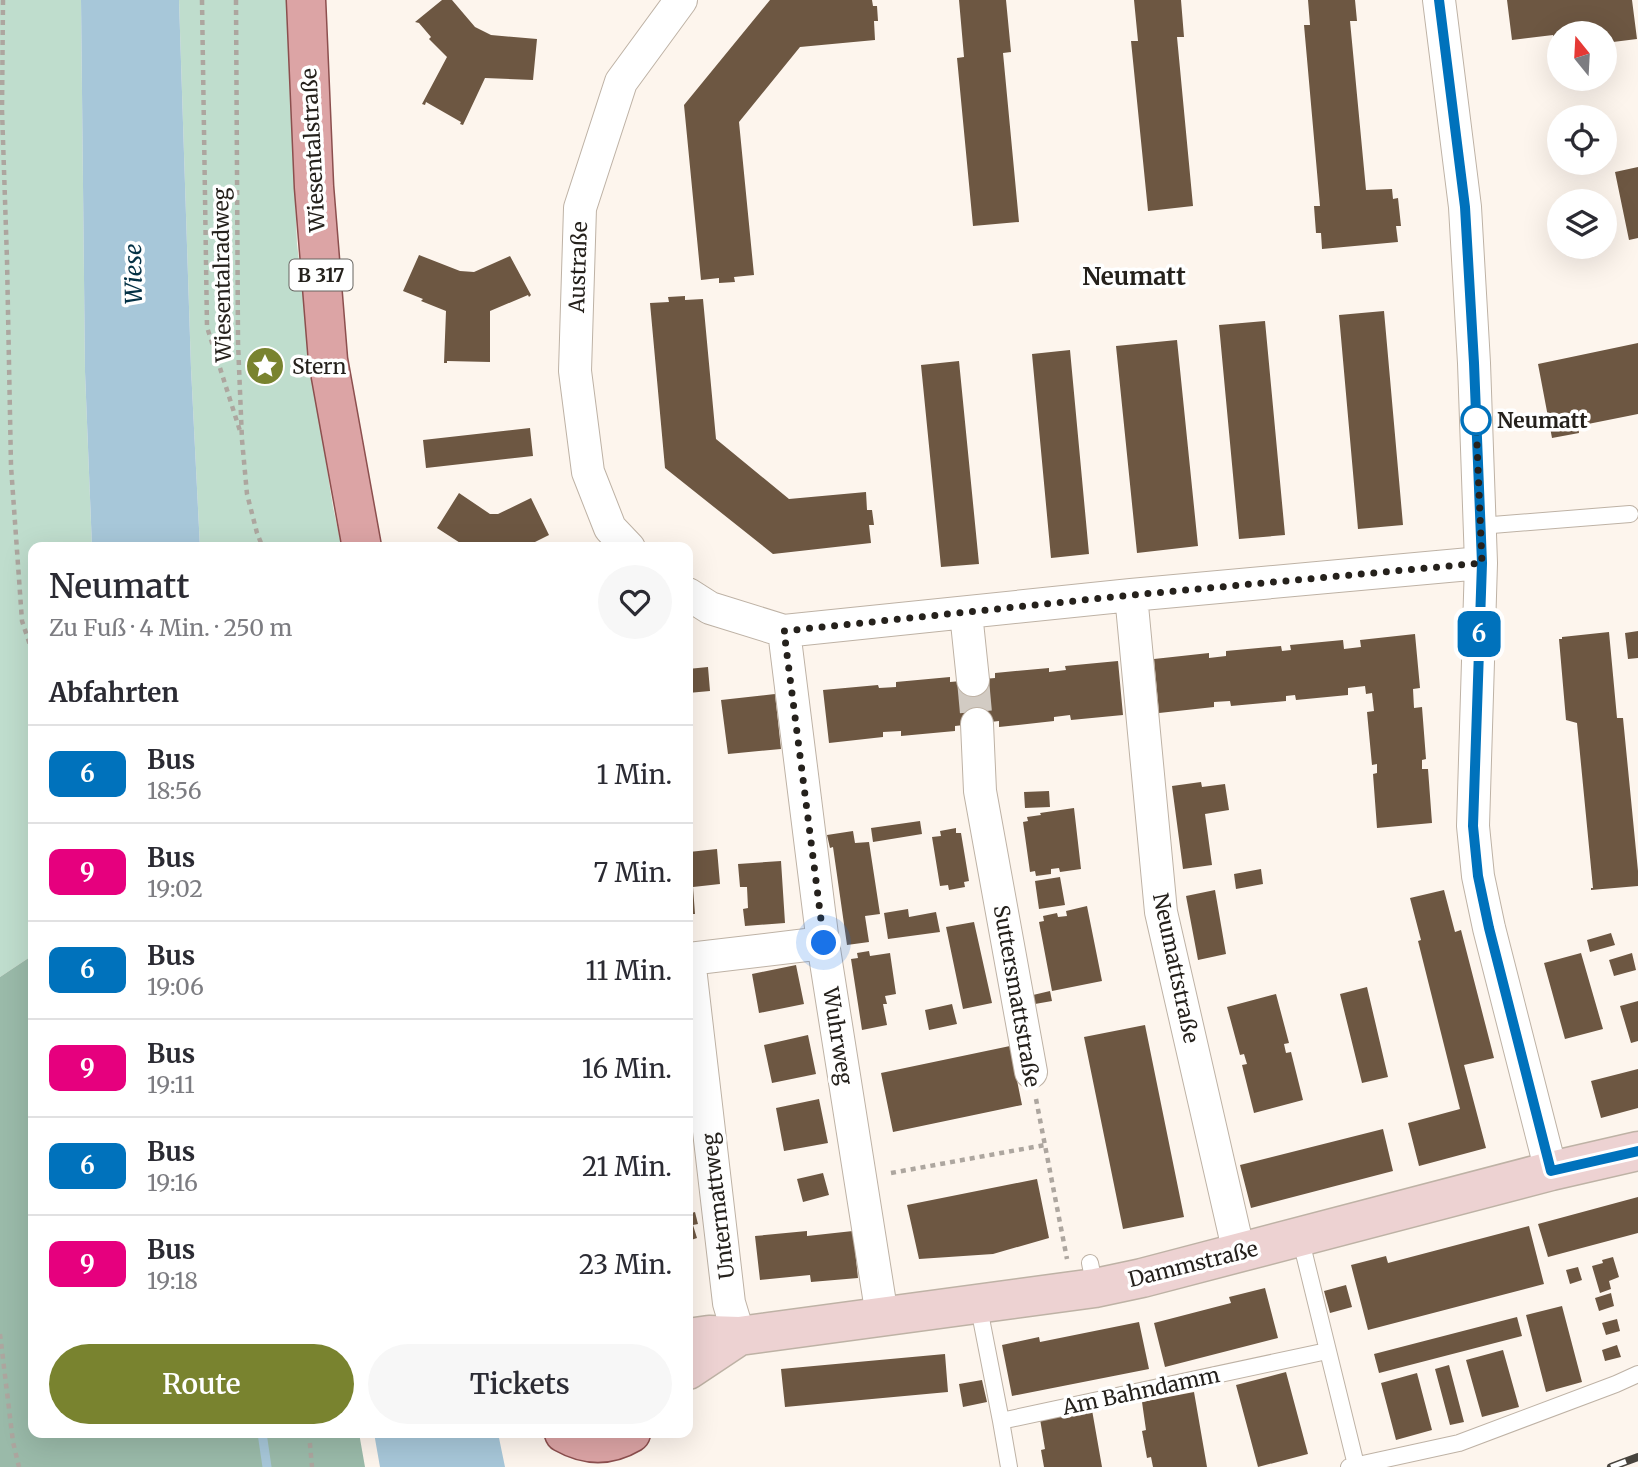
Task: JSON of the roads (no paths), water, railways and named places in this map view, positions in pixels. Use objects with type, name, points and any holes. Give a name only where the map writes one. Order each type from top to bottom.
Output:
[{"type":"main road","name":"Wiesentalstraße","points":[[306,0],[314,187],[328,360],[361,542]]},
{"type":"main road","name":"Dammstraße","points":[[693,1337],[739,1336],[978,1303],[1084,1273],[1142,1278],[1551,1171],[1638,1151]]},
{"type":"main road","name":"Dammstraße","points":[[693,1367],[739,1336]]},
{"type":"main road","points":[[577,1446],[586,1442],[608,1443],[622,1438]]},
{"type":"main road","points":[[631,1467],[635,1438]]},
{"type":"street","name":"Austraße","points":[[623,542],[610,528],[588,472],[575,371],[580,208],[621,82],[681,0]]},
{"type":"street","points":[[1439,0],[1465,207],[1482,563],[1473,826],[1478,876],[1489,928],[1551,1171]]},
{"type":"street","points":[[693,597],[710,608],[784,631],[1482,563]]},
{"type":"street","name":"Neumattstraße","points":[[1132,595],[1161,912],[1239,1253]]},
{"type":"street","points":[[966,612],[972,680]]},
{"type":"street","name":"Wuhrweg","points":[[784,631],[824,943],[883,1316]]},
{"type":"street","name":"Suttersmattstraße","points":[[977,724],[980,790],[1031,1072]]},
{"type":"street","name":"Untermattweg","points":[[693,959],[824,943]]},
{"type":"street","name":"Untermattweg","points":[[693,993],[729,1303],[739,1336]]},
{"type":"lane","points":[[1480,526],[1630,514]]},
{"type":"lane","points":[[1300,1237],[1352,1466],[1459,1443],[1638,1374]]},
{"type":"lane","points":[[978,1303],[1009,1467]]},
{"type":"lane","name":"Am Bahndamm","points":[[1002,1421],[1327,1351]]},
{"type":"water","name":"Wiese","points":[[81,0],[179,0],[200,542],[92,542],[85,372]]},
{"type":"water","points":[[375,1438],[499,1438],[505,1467],[380,1467]]},
{"type":"waterway","points":[[263,1438],[267,1467]]},
{"type":"tunnel","points":[[973,680],[977,724]]},
{"type":"railway","points":[[1611,1467],[1638,1457]]},
{"type":"place","name":"Stern","points":[[265,366]]},
{"type":"place","name":"Neumatt","points":[[1476,420]]},
{"type":"district","name":"Neumatt","points":[[1134,276]]}]
